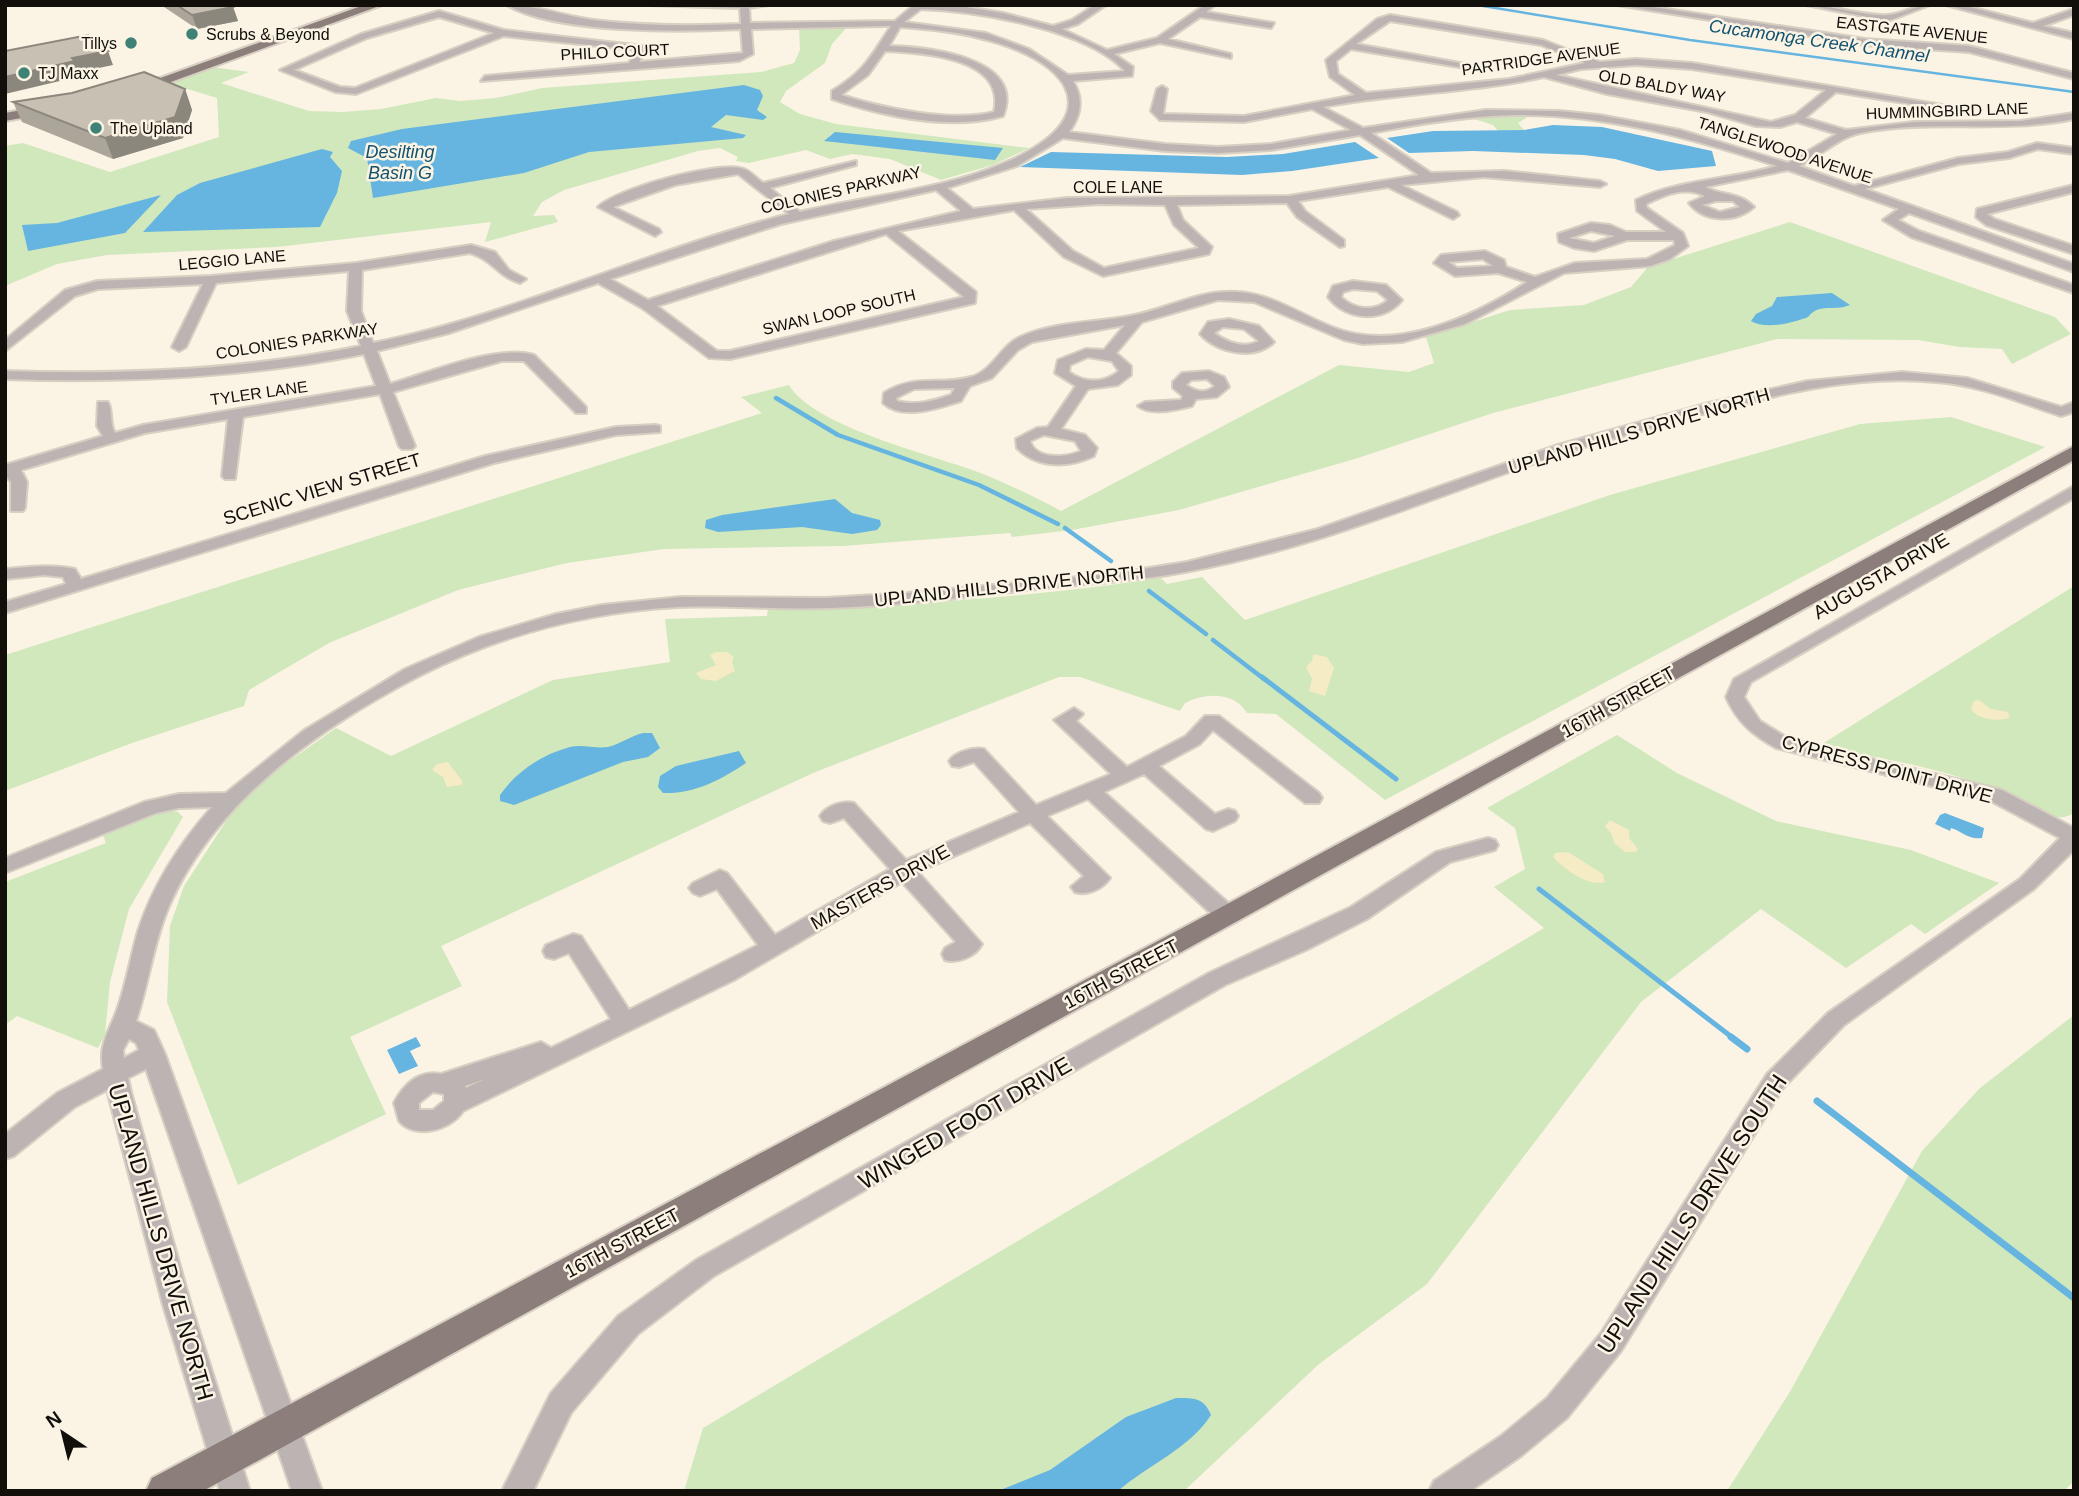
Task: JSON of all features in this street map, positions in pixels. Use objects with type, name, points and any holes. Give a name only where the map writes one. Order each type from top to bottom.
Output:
[{"type":"main road","points":[[358,5],[315,18],[120,90],[186,74],[321,22],[377,5]]},
{"type":"main road","points":[[5,111],[64,103],[5,117]]},
{"type":"main road","name":"16TH STREET","points":[[165,1491],[229,1475],[283,1426],[1228,916],[2074,452]]},
{"type":"street","points":[[511,5],[543,14],[594,22],[652,27],[900,24],[954,31],[998,41],[1037,57],[1068,80],[1076,91],[1076,106],[1060,134]]},
{"type":"street","points":[[652,5],[765,5]]},
{"type":"street","points":[[981,13],[995,5]]},
{"type":"street","points":[[1054,29],[1075,22],[1102,5]]},
{"type":"street","points":[[1108,53],[1160,40],[1212,5]]},
{"type":"street","name":"EASTGATE AVENUE","points":[[1621,5],[1854,40],[1969,49],[2074,76]]},
{"type":"street","points":[[1810,5],[1888,18],[1926,5]]},
{"type":"street","points":[[1950,5],[2074,36]]},
{"type":"street","points":[[744,6],[747,27]]},
{"type":"street","points":[[881,48],[948,56],[983,71],[996,80],[1002,91],[999,114],[990,119],[873,108],[836,97],[836,93],[870,68],[881,48],[913,8],[929,6],[981,13],[1054,29],[1108,53],[1130,69],[1129,74],[1122,77],[1068,80]]},
{"type":"street","points":[[2033,26],[2074,12]]},
{"type":"street","points":[[1199,14],[1271,25]]},
{"type":"street","points":[[503,33],[356,92],[344,92],[285,70],[364,36],[430,15],[445,16],[503,33],[640,48],[642,50],[637,54],[633,66]]},
{"type":"street","points":[[1364,96],[1340,82],[1330,67],[1331,60],[1380,21],[1390,18],[1543,43],[1597,64]]},
{"type":"street","points":[[564,41],[594,22]]},
{"type":"street","name":"PHILO COURT","points":[[485,79],[550,71],[685,64],[746,56],[747,27]]},
{"type":"street","points":[[1160,40],[1228,56]]},
{"type":"street","points":[[1349,46],[1471,66]]},
{"type":"street","name":"PARTRIDGE AVENUE","points":[[1162,89],[1156,111],[1160,117],[1244,119],[1364,96],[1509,82],[1597,64],[1636,62],[1692,66],[1967,110]]},
{"type":"street","name":"OLD BALDY WAY","points":[[1547,75],[1586,88],[1668,101],[1772,125],[1795,118]]},
{"type":"street","points":[[1795,118],[1819,104],[1834,88]]},
{"type":"street","points":[[1316,107],[1362,132],[1429,177]]},
{"type":"street","name":"TANGLEWOOD AVENUE","points":[[1060,134],[1168,148],[1225,150],[1268,148],[1455,115],[1567,114],[1647,125],[1699,136],[2074,268]]},
{"type":"street","name":"HUMMINGBIRD LANE","points":[[1679,236],[1647,216],[1641,209],[1640,202],[1646,197],[1691,185],[1789,166],[1810,159],[1844,134],[1892,127],[2026,124],[2074,116]]},
{"type":"street","points":[[1795,118],[1844,134]]},
{"type":"street","name":"COLONIES PARKWAY","points":[[5,376],[179,374],[312,359],[369,349],[504,314],[703,243],[798,215],[938,186],[1012,163],[1060,134]]},
{"type":"street","points":[[1854,189],[1958,161],[2009,155],[2037,146],[2074,151]]},
{"type":"street","points":[[760,187],[852,163]]},
{"type":"street","points":[[655,232],[604,206],[685,178],[720,169],[733,169],[741,171],[798,215]]},
{"type":"street","name":"COLE LANE","points":[[647,305],[772,261],[890,231],[1017,206],[1086,201],[1170,203],[1290,199],[1393,185],[1429,177],[1501,175],[1600,184]]},
{"type":"street","points":[[1393,185],[1453,215]]},
{"type":"street","points":[[1691,185],[1715,197]]},
{"type":"street","points":[[938,186],[971,213]]},
{"type":"street","points":[[2074,188],[1988,208],[1981,212],[1982,217],[2074,250]]},
{"type":"street","points":[[1290,199],[1301,214],[1340,243]]},
{"type":"street","points":[[1017,206],[1041,232],[1093,270],[1103,272],[1205,251],[1206,247],[1178,222],[1170,203]]},
{"type":"street","points":[[1909,208],[1889,220],[1915,234],[2074,289]]},
{"type":"street","name":"SWAN LOOP SOUTH","points":[[647,305],[714,355],[730,355],[970,300],[971,295],[890,231]]},
{"type":"street","points":[[2007,244],[2028,235]]},
{"type":"street","points":[[964,384],[993,371],[1007,350],[1026,339],[1082,325],[1137,319],[1175,305],[1219,296],[1242,295],[1266,300],[1339,335],[1364,340],[1398,338],[1476,316],[1557,271],[1568,268],[1627,268],[1670,255],[1682,246],[1679,236],[1624,236]]},
{"type":"street","name":"LEGGIO LANE","points":[[5,346],[61,299],[78,289],[97,285],[211,280],[356,267],[480,249],[491,255],[505,273],[520,279]]},
{"type":"street","points":[[356,267],[354,311],[407,446]]},
{"type":"street","points":[[1499,268],[1538,282]]},
{"type":"street","points":[[601,279],[647,305]]},
{"type":"street","points":[[179,347],[211,280]]},
{"type":"street","points":[[1317,326],[1349,308]]},
{"type":"street","points":[[1252,328],[1292,312]]},
{"type":"street","points":[[1107,355],[1137,319]]},
{"type":"street","points":[[1223,323],[1252,328],[1263,334],[1267,342],[1250,348],[1232,347],[1211,338],[1207,329],[1223,323]]},
{"type":"street","points":[[1145,406],[1175,407],[1188,403],[1191,394],[1211,395],[1221,390],[1219,380],[1209,375],[1214,362],[1232,347]]},
{"type":"street","points":[[1086,353],[1107,355],[1126,367],[1123,377],[1106,384],[1084,384],[1067,378],[1062,373],[1063,363],[1086,353]]},
{"type":"street","points":[[519,355],[529,358],[581,410]]},
{"type":"street","name":"TYLER LANE","points":[[9,469],[111,438],[174,423],[386,389],[501,357],[519,355]]},
{"type":"street","name":"UPLAND HILLS DRIVE NORTH","points":[[229,1475],[177,1305],[114,1073],[111,1050],[126,1026],[135,984],[160,902],[202,830],[229,800],[318,731],[378,692],[470,646],[550,621],[613,609],[676,603],[823,603],[906,599],[1076,579],[1109,579],[1195,565],[1386,510],[1578,444],[1763,394],[1841,381],[1902,377],[1958,380],[2067,409]]},
{"type":"street","points":[[1052,431],[1084,384]]},
{"type":"street","points":[[103,405],[104,426],[111,438]]},
{"type":"street","points":[[230,475],[236,414]]},
{"type":"street","name":"SCENIC VIEW STREET","points":[[5,608],[490,460],[615,431],[655,429]]},
{"type":"street","points":[[9,469],[19,482],[17,508]]},
{"type":"street","name":"AUGUSTA DRIVE","points":[[1742,715],[1735,697],[1743,679],[2074,491]]},
{"type":"street","points":[[5,574],[63,571],[69,573],[76,586]]},
{"type":"street","points":[[1074,714],[1063,720],[1125,776]]},
{"type":"street","name":"CYPRESS POINT DRIVE","points":[[1742,715],[1755,729],[1783,744],[1985,792],[2074,837]]},
{"type":"street","name":"MASTERS DRIVE","points":[[451,1093],[624,1021],[726,974],[773,949],[903,870],[953,845],[1092,792],[1125,776],[1193,740],[1212,720],[1312,798]]},
{"type":"street","points":[[959,761],[977,754],[1032,814],[1099,878],[1082,887]]},
{"type":"street","points":[[1146,765],[1213,824],[1228,816]]},
{"type":"street","points":[[1092,792],[1228,916]]},
{"type":"street","points":[[5,866],[151,807],[179,801],[229,800]]},
{"type":"street","points":[[830,816],[847,808],[971,944],[953,954]]},
{"type":"street","name":"UPLAND HILLS DRIVE SOUTH","points":[[1444,1491],[1511,1446],[1557,1408],[1611,1342],[1775,1081],[1836,1019],[2027,884],[2074,837]]},
{"type":"street","name":"WINGED FOOT DRIVE","points":[[517,1491],[561,1403],[628,1325],[705,1268],[1217,979],[1298,944],[1359,913],[1443,857],[1488,845]]},
{"type":"street","points":[[700,888],[720,878],[773,949]]},
{"type":"street","points":[[554,951],[573,942],[624,1021]]},
{"type":"street","points":[[126,1026],[146,1037],[153,1054],[307,1491]]},
{"type":"street","points":[[5,1149],[66,1100],[153,1054]]},
{"type":"green space","points":[[848,26],[832,44],[825,63],[786,91],[780,102],[800,114],[836,124],[1029,148],[993,165],[941,180],[890,159],[852,154],[830,159],[806,150],[749,163],[736,161],[738,157],[720,148],[698,151],[564,190],[542,202],[533,216],[554,215],[558,222],[485,242],[491,222],[277,247],[107,255],[57,264],[5,286],[5,146],[23,143],[110,172],[219,137],[217,98],[168,83],[212,67],[249,72],[221,83],[309,111],[343,112],[381,109],[436,98],[460,101],[496,98],[542,88],[761,72],[794,63],[800,50],[799,27]]},
{"type":"green space","points":[[1529,116],[1518,123],[1524,130],[1498,131],[1493,125],[1471,118]]},
{"type":"green space","points":[[1790,222],[2055,317],[2071,334],[2012,364],[2002,349],[1960,347],[1918,340],[1777,339],[1493,413],[1358,458],[1179,510],[1072,530],[1012,537],[1010,533],[843,546],[664,549],[567,563],[458,590],[329,643],[249,690],[244,706],[132,743],[5,791],[5,655],[762,413],[741,397],[789,385],[802,400],[822,414],[847,426],[978,472],[1061,511],[1339,365],[1409,372],[1434,363],[1426,337],[1510,310],[1584,305],[1631,287],[1648,267]]},
{"type":"green space","points":[[1951,417],[2045,447],[1385,800],[1276,714],[1247,713],[1234,701],[1218,696],[1201,697],[1185,703],[1180,711],[1080,677],[1059,677],[813,773],[441,946],[462,986],[350,1037],[386,1114],[238,1185],[167,1002],[170,926],[184,886],[232,812],[271,774],[336,728],[391,756],[553,680],[670,662],[665,619],[767,616],[768,609],[965,600],[1161,578],[1167,584],[1202,577],[1245,620],[1610,495],[1860,424]]},
{"type":"green space","points":[[2074,586],[2074,812],[2067,817],[2045,815],[1991,789],[1949,774],[1819,746]]},
{"type":"green space","points":[[1617,735],[1677,773],[1776,821],[1911,850],[1999,883],[1925,934],[1911,924],[1846,968],[1761,909],[1641,1002],[1427,1284],[1319,1364],[1184,1491],[684,1491],[703,1428],[1544,928],[1494,887],[1525,869],[1515,828],[1487,808]]},
{"type":"green space","points":[[159,812],[178,812],[183,817],[129,909],[110,982],[105,1034],[98,1048],[17,1016],[5,1025],[5,882],[106,843],[103,835]]},
{"type":"green space","points":[[2074,1015],[2074,1481],[2064,1491],[1727,1491],[1791,1390],[1922,1151],[1980,1088]]},
{"type":"sand","points":[[727,652],[734,657],[732,662],[735,671],[716,681],[701,679],[696,673],[716,665],[710,655]]},
{"type":"sand","points":[[1313,654],[1327,657],[1334,668],[1325,696],[1309,691],[1312,679],[1306,667],[1312,661]]},
{"type":"sand","points":[[1979,700],[1991,709],[2008,712],[2010,718],[1994,720],[1979,716],[1971,709],[1974,701]]},
{"type":"sand","points":[[448,762],[463,782],[461,785],[447,787],[443,777],[432,770],[437,764]]},
{"type":"sand","points":[[1610,820],[1629,830],[1629,838],[1638,849],[1636,852],[1625,852],[1614,843],[1605,826]]},
{"type":"sand","points":[[1568,852],[1603,874],[1605,882],[1584,879],[1570,872],[1553,857],[1555,853]]},
{"type":"water","name":"Desilting Basin G","points":[[744,85],[760,90],[763,96],[757,110],[767,117],[763,120],[726,115],[711,127],[746,135],[743,138],[589,152],[524,173],[373,198],[367,158],[348,148],[351,141],[402,129]]},
{"type":"water","points":[[1553,125],[1602,127],[1712,151],[1716,166],[1658,171],[1615,159],[1584,155],[1473,151],[1409,153],[1387,138],[1433,131],[1524,130]]},
{"type":"water","points":[[835,132],[1003,148],[995,160],[824,141]]},
{"type":"water","points":[[1355,142],[1379,158],[1292,171],[1242,175],[1020,167],[1051,152],[1227,157],[1283,154]]},
{"type":"water","name":"Desilting Basin G","points":[[322,149],[333,152],[330,157],[342,171],[337,193],[320,227],[143,232],[177,195],[200,183]]},
{"type":"water","points":[[161,195],[125,233],[28,251],[22,225],[57,223]]},
{"type":"water","points":[[1832,293],[1850,305],[1822,308],[1808,317],[1779,325],[1757,324],[1751,321],[1756,314],[1772,306],[1777,297]]},
{"type":"water","points":[[835,499],[852,513],[880,520],[881,525],[877,530],[852,534],[802,527],[718,532],[705,528],[706,520],[722,515]]},
{"type":"water","points":[[643,733],[652,733],[660,748],[648,757],[623,762],[514,805],[500,801],[500,795],[514,778],[549,754],[575,746],[608,747]]},
{"type":"water","points":[[739,751],[746,763],[707,785],[674,793],[663,793],[658,787],[660,776],[676,766]]},
{"type":"water","points":[[1945,813],[1984,828],[1982,838],[1969,837],[1935,824],[1940,815]]},
{"type":"water","points":[[416,1037],[421,1046],[410,1051],[418,1066],[399,1074],[387,1050]]},
{"type":"water","points":[[1176,1398],[1201,1402],[1211,1415],[1180,1447],[1118,1491],[998,1491],[1050,1470],[1126,1417]]},
{"type":"building","points":[[177,5],[231,5],[233,7],[192,15]]},
{"type":"building","points":[[88,35],[108,51],[5,77],[5,51]]},
{"type":"building","points":[[144,72],[185,89],[175,117],[105,138],[13,102],[72,93]]},
{"type":"waterway","name":"Cucamonga Creek Channel","points":[[1477,5],[1690,40],[2074,92]]},
{"type":"waterway","points":[[776,398],[838,435],[979,485],[1058,524]]},
{"type":"waterway","points":[[1065,528],[1111,561]]},
{"type":"waterway","points":[[1149,591],[1206,634]]},
{"type":"waterway","points":[[1213,640],[1264,679]]},
{"type":"waterway","points":[[1262,677],[1396,779]]},
{"type":"waterway","points":[[1539,889],[1733,1038]]},
{"type":"waterway","points":[[1731,1037],[1747,1049]]},
{"type":"waterway","points":[[1817,1101],[2074,1298]]},
{"type":"place","name":"Scrubs & Beyond","points":[[192,34]]},
{"type":"place","name":"Tillys","points":[[131,43]]},
{"type":"place","name":"TJ Maxx","points":[[24,73]]},
{"type":"place","name":"The Upland","points":[[96,128]]}]
